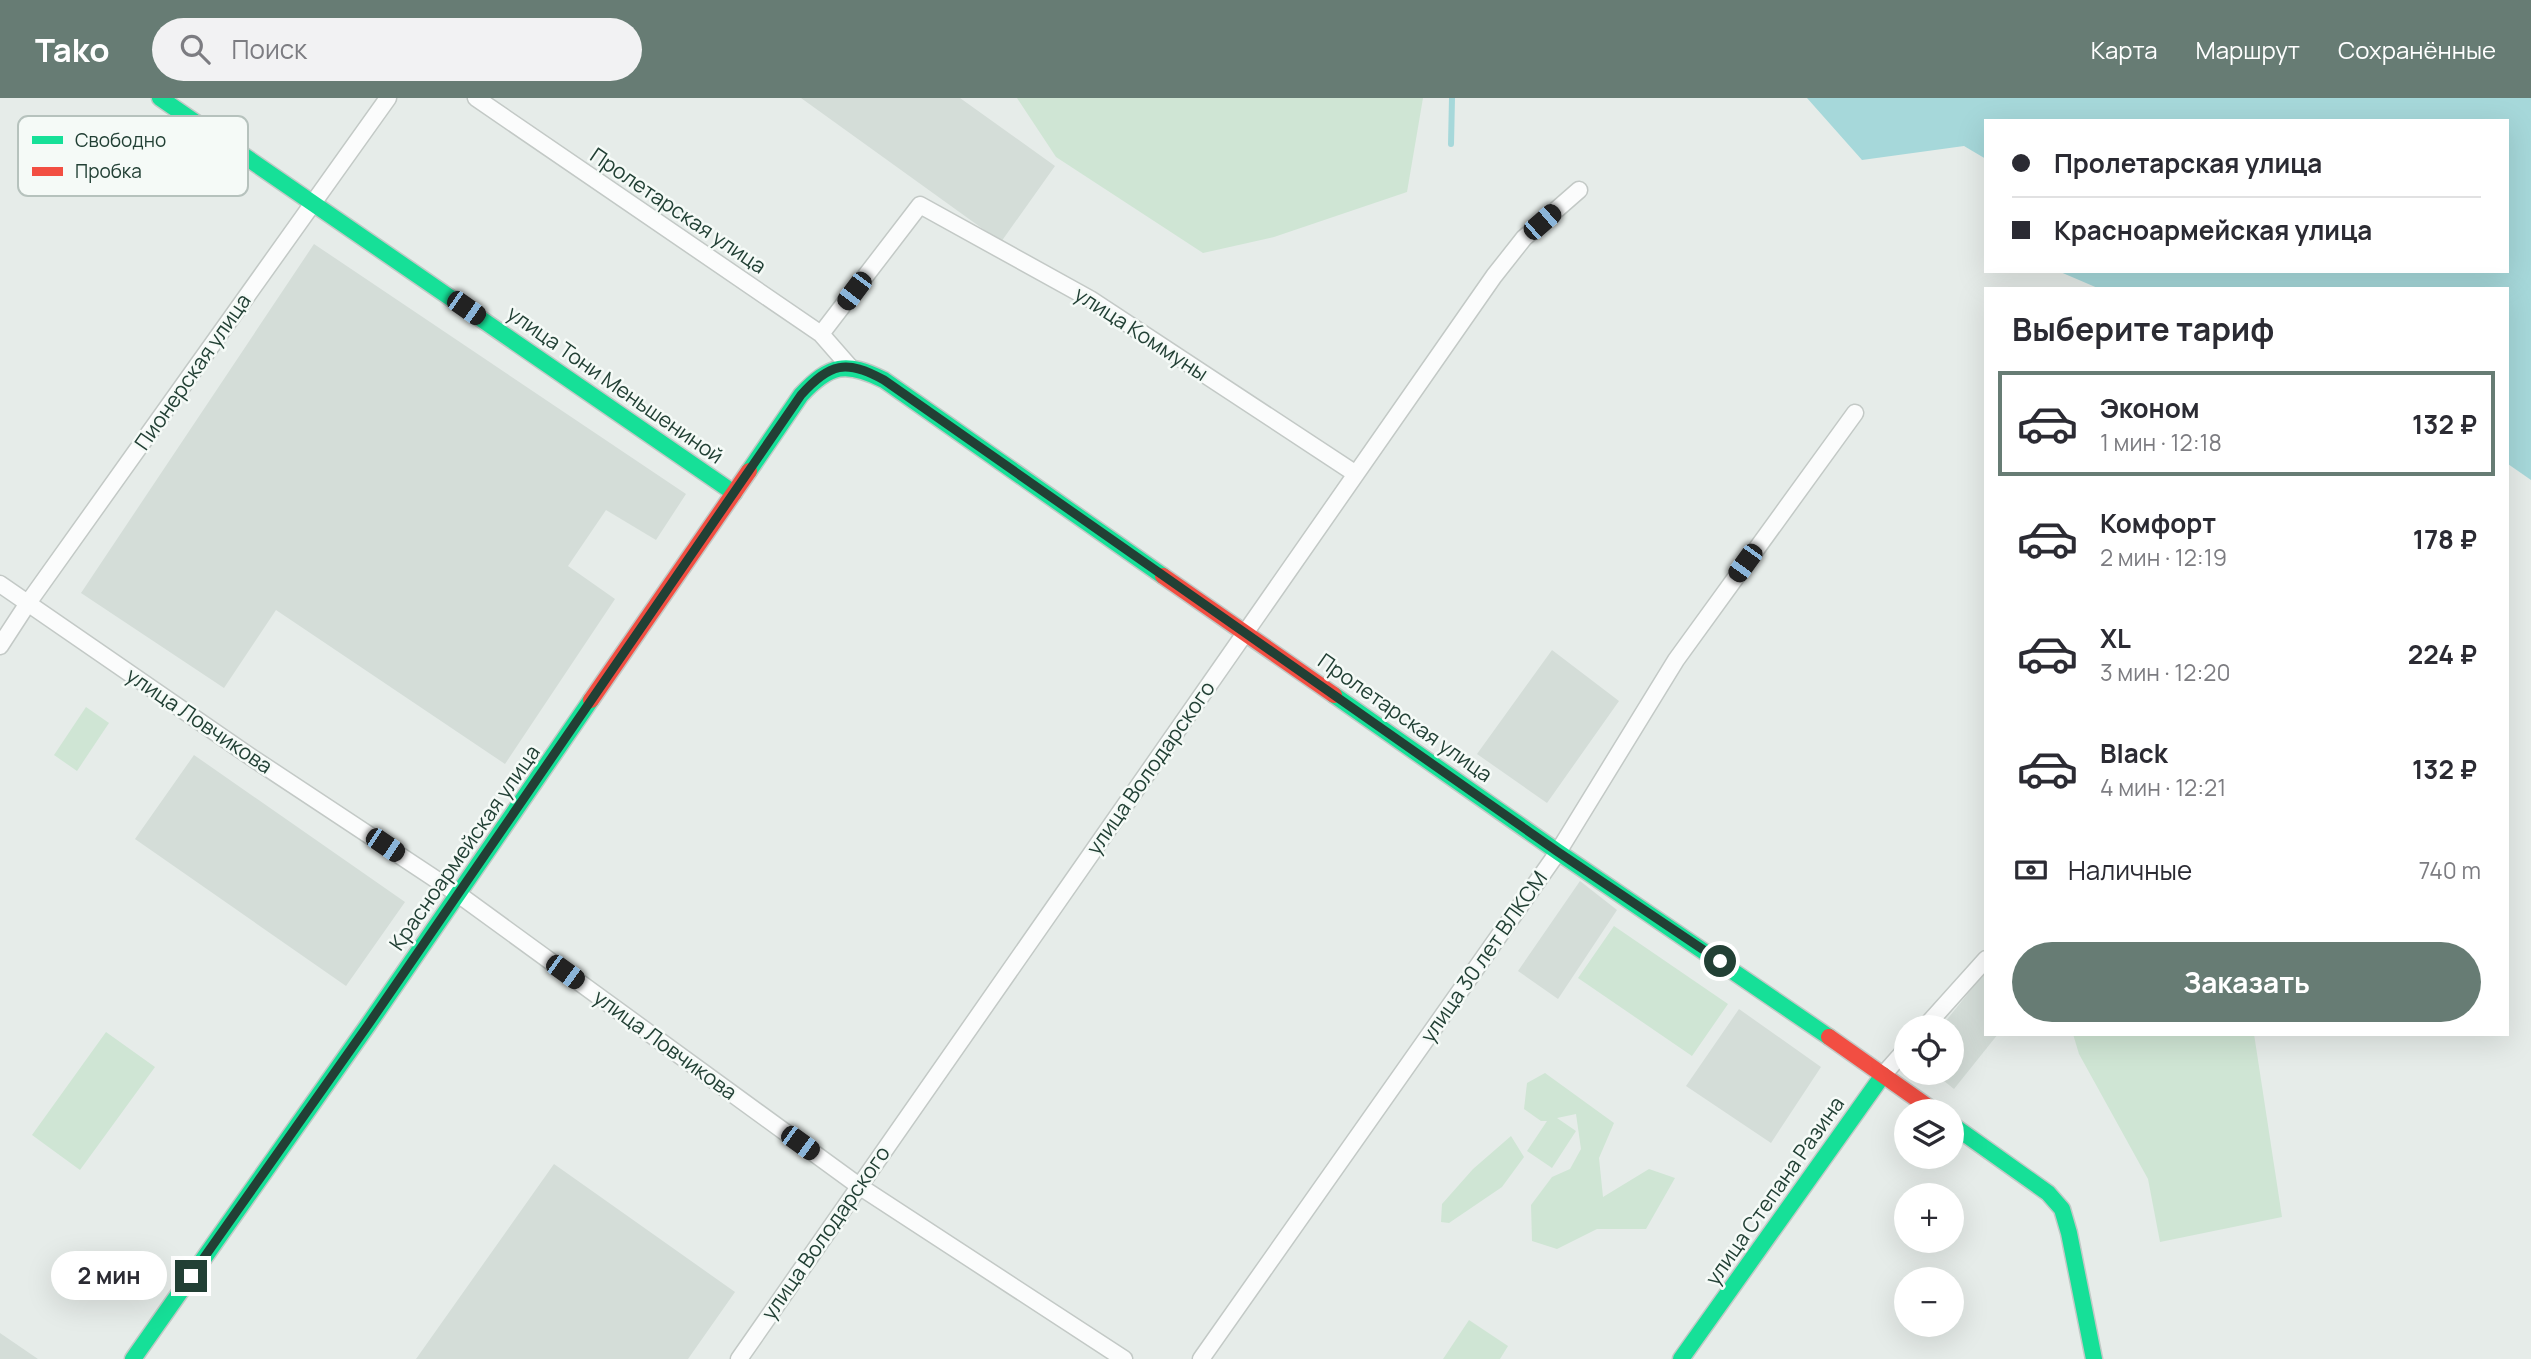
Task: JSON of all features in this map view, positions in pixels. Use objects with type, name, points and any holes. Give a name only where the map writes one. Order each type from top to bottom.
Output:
[{"type":"street","name":"улица Тони Меньшениной","points":[[160,98],[186,116]]},
{"type":"street","name":"Пионерская улица","points":[[0,646],[388,98]]},
{"type":"street","name":"Пролетарская улица","points":[[476,98],[821,334],[842,367],[863,369],[884,380],[1558,852],[1760,988],[1917,1099]]},
{"type":"street","name":"улица Тони Меньшениной","points":[[248,158],[734,493]]},
{"type":"street","name":"улица Володарского","points":[[739,1359],[1494,276],[1524,237],[1579,190]]},
{"type":"street","name":"улица Коммуны","points":[[821,334],[920,205],[1090,299],[1356,474]]},
{"type":"street","name":"Красноармейская улица","points":[[133,1359],[458,894],[801,395],[823,372],[842,367]]},
{"type":"street","name":"улица 30 лет ВЛКСМ","points":[[1201,1359],[1558,852],[1676,660],[1855,413]]},
{"type":"street","name":"улица Ловчикова","points":[[0,584],[251,757],[458,894],[859,1186],[1124,1359]]},
{"type":"street","points":[[1936,1015],[1984,961]]},
{"type":"street","name":"улица Степана Разина","points":[[1681,1359],[1894,1063]]},
{"type":"street","points":[[1964,1133],[2048,1194],[2062,1209],[2070,1233],[2094,1359]]},
{"type":"shaded area","points":[[801,98],[960,98],[1055,166],[1001,242]]},
{"type":"shaded area","points":[[314,244],[686,494],[656,540],[606,510],[568,566],[615,599],[505,764],[276,610],[224,688],[81,593]]},
{"type":"shaded area","points":[[1552,650],[1619,701],[1547,803],[1477,754]]},
{"type":"shaded area","points":[[194,755],[405,902],[346,986],[135,839]]},
{"type":"shaded area","points":[[1580,881],[1617,910],[1558,999],[1518,971]]},
{"type":"shaded area","points":[[1984,973],[1984,1036],[1996,1036],[1964,1076],[1964,1015],[1951,1015]]},
{"type":"shaded area","points":[[1739,1009],[1821,1067],[1771,1143],[1686,1086]]},
{"type":"shaded area","points":[[554,1164],[735,1292],[688,1359],[416,1359]]},
{"type":"shaded area","points":[[0,1333],[38,1359],[0,1359]]},
{"type":"green space","points":[[1017,98],[1423,98],[1407,192],[1274,237],[1203,253],[1056,157]]},
{"type":"green space","points":[[86,707],[109,723],[77,771],[54,755]]},
{"type":"green space","points":[[1614,926],[1728,1004],[1692,1056],[1578,978]]},
{"type":"green space","points":[[106,1032],[155,1067],[80,1170],[32,1135]]},
{"type":"green space","points":[[2074,1036],[2254,1036],[2282,1217],[2160,1242],[2148,1179],[2079,1054]]},
{"type":"green space","points":[[1545,1073],[1614,1123],[1599,1158],[1603,1197],[1649,1169],[1675,1178],[1646,1229],[1597,1229],[1557,1249],[1532,1241],[1531,1205],[1552,1177],[1570,1169],[1581,1149],[1576,1114],[1557,1118],[1576,1131],[1552,1168],[1527,1151],[1547,1121],[1541,1121],[1524,1109],[1527,1083]]},
{"type":"green space","points":[[1511,1136],[1524,1157],[1502,1187],[1449,1223],[1441,1222],[1442,1204],[1473,1169]]},
{"type":"green space","points":[[1469,1320],[1508,1346],[1500,1359],[1443,1359]]},
{"type":"water","points":[[1807,98],[2531,98],[2531,480],[2509,465],[2509,287],[2095,287],[2063,273],[2509,273],[2509,119],[1984,119],[1984,158],[1964,146],[1862,160]]},
{"type":"waterway","points":[[1451,144],[1452,98]]},
{"type":"traffic: fast","points":[[160,98],[186,116]]},
{"type":"traffic: fast","points":[[248,159],[734,493]]},
{"type":"traffic: fast","points":[[749,471],[801,395],[811,385],[839,369],[859,370],[884,380],[1163,576]]},
{"type":"traffic: fast","points":[[1334,695],[1829,1037]]},
{"type":"traffic: fast","points":[[133,1359],[368,1025],[591,700]]},
{"type":"traffic: fast","points":[[1681,1359],[1883,1075]]},
{"type":"traffic: fast","points":[[1964,1133],[2048,1193],[2062,1209],[2094,1359]]},
{"type":"traffic: jam","points":[[591,700],[749,471]]},
{"type":"traffic: jam","points":[[1163,576],[1334,695]]},
{"type":"traffic: jam","points":[[1829,1037],[1917,1099]]},
{"type":"route","points":[[191,1276],[542,774],[801,395],[823,372],[835,367],[863,369],[884,380],[1558,852],[1720,961]]}]
